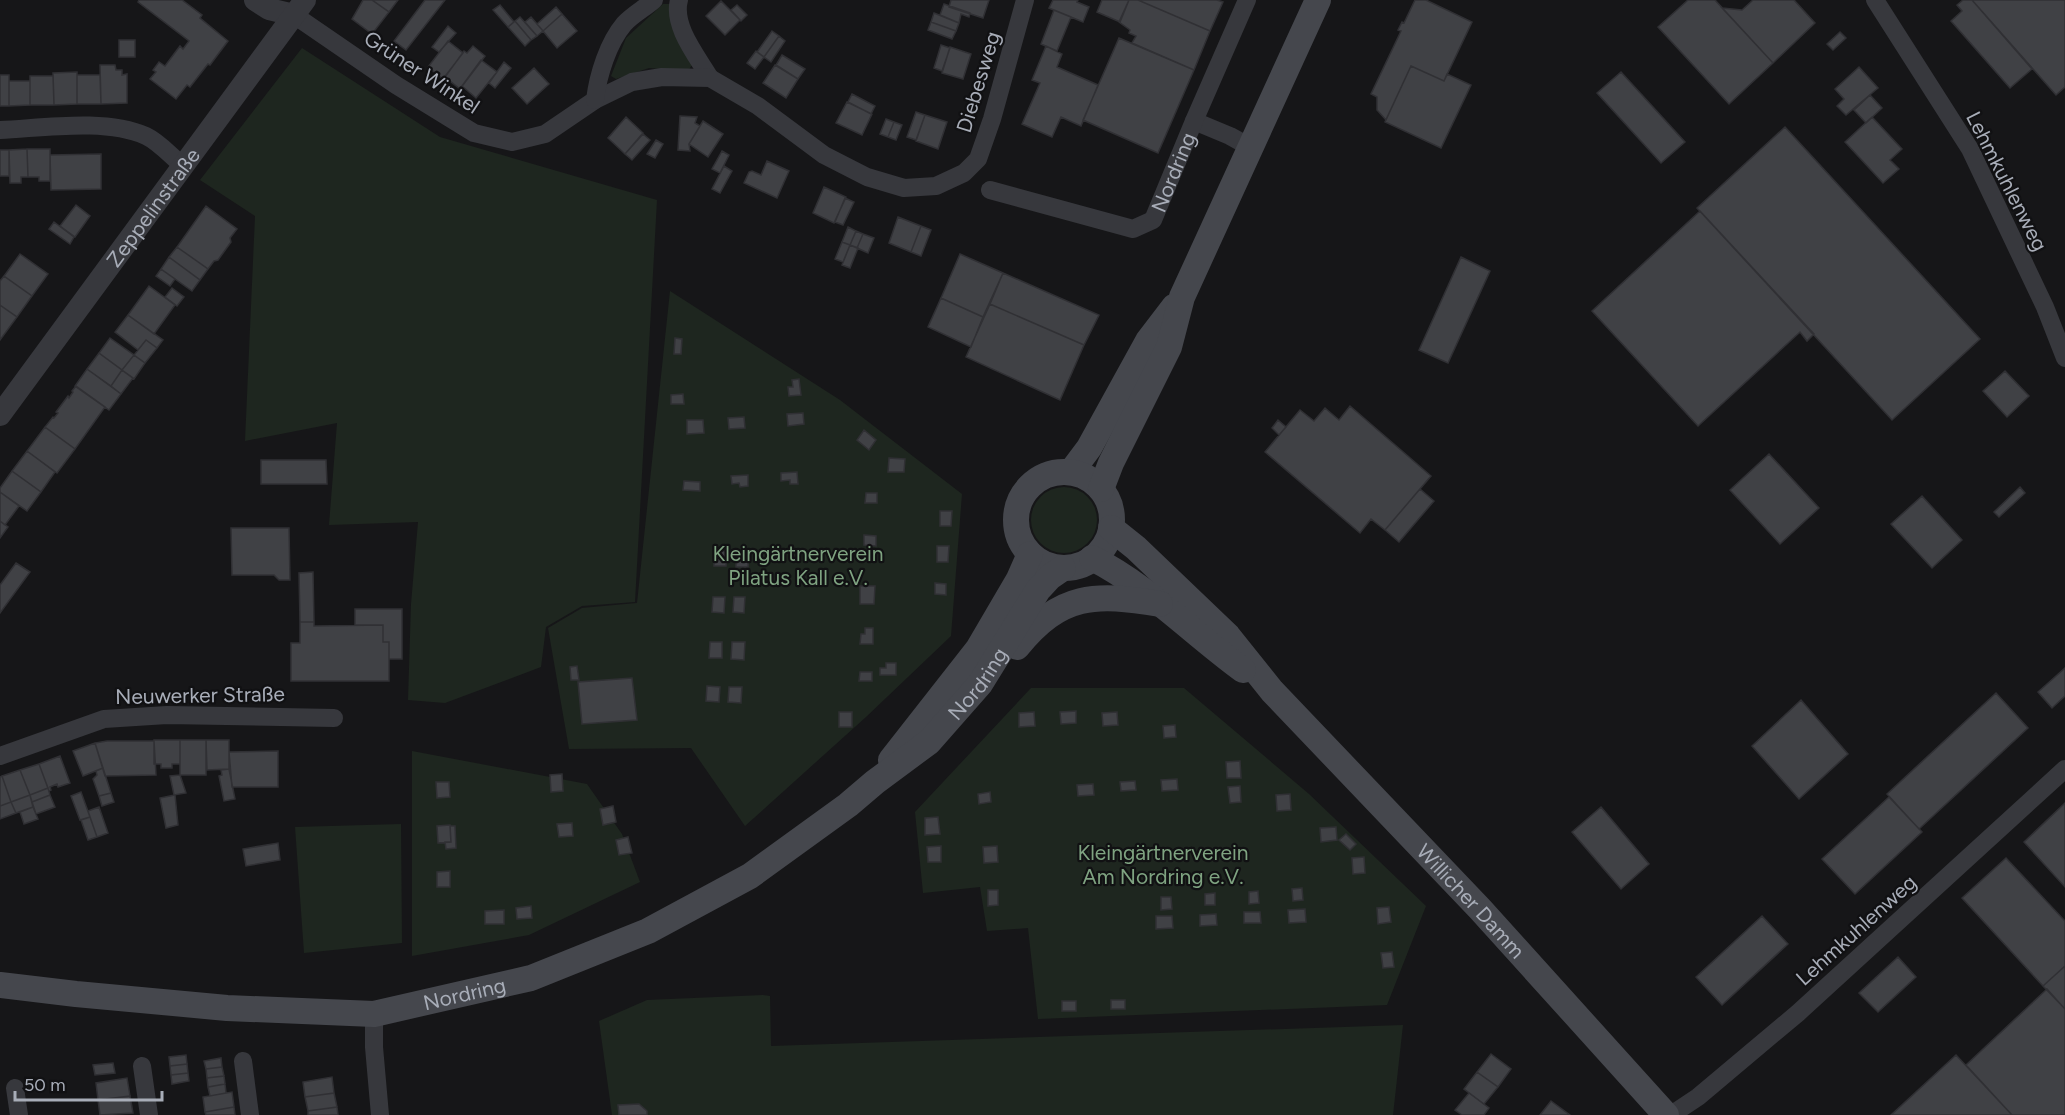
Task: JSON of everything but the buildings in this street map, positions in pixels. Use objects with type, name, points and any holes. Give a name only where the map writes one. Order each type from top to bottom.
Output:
[{"type":"main road","points":[[1101,489],[1111,463],[1169,347],[1182,297],[1318,0]]},
{"type":"main road","points":[[1071,472],[1089,448],[1148,341],[1182,297]]},
{"type":"main road","points":[[1056,472],[1071,472],[1082,475],[1101,489],[1108,501],[1111,528],[1107,540],[1092,558],[1078,565],[1063,568],[1040,562],[1030,554],[1021,542],[1016,528],[1016,513],[1020,498],[1029,486],[1041,477],[1056,472]]},
{"type":"main road","name":"Willicher Damm","points":[[1111,528],[1228,636],[1272,691],[1480,909],[1666,1115]]},
{"type":"main road","name":"Nordring","points":[[874,782],[978,649],[1019,579],[1030,554]]},
{"type":"main road","name":"Willicher Damm","points":[[1092,558],[1119,572],[1162,604],[1216,650],[1272,691]]},
{"type":"main road","name":"Nordring","points":[[0,984],[76,994],[227,1008],[374,1014],[531,978],[648,931],[750,876],[848,805],[874,782],[929,742],[980,684],[1038,590],[1050,577],[1063,568]]},
{"type":"main road","points":[[980,684],[1040,622],[1066,605],[1099,598],[1162,604]]},
{"type":"street","points":[[255,0],[269,9],[299,8]]},
{"type":"street","points":[[595,100],[610,49],[624,24],[654,0]]},
{"type":"street","name":"Grüner Winkel","points":[[680,0],[678,7],[684,36],[710,78],[758,106],[824,155],[867,177],[904,188],[936,186],[964,173]]},
{"type":"street","name":"Diebesweg","points":[[964,173],[978,159],[1025,0]]},
{"type":"street","name":"Nordring","points":[[990,190],[1133,229],[1153,220],[1248,0]]},
{"type":"street","name":"Lehmkuhlenweg","points":[[1875,0],[1970,149],[2045,307],[2065,358]]},
{"type":"street","name":"Grüner Winkel","points":[[299,8],[396,85],[474,133],[512,142],[545,135],[595,100],[632,82],[662,77],[710,78]]},
{"type":"street","name":"Zeppelinstraße","points":[[0,415],[299,8]]},
{"type":"street","points":[[1194,121],[1230,135],[1250,147]]},
{"type":"street","points":[[0,130],[123,128],[149,137],[182,165]]},
{"type":"street","name":"Neuwerker Straße","points":[[0,756],[104,719],[167,715],[334,718]]},
{"type":"street","name":"Lehmkuhlenweg","points":[[1671,1115],[1698,1097],[1798,1013],[2065,769]]},
{"type":"street","points":[[374,1014],[374,1047],[380,1115]]},
{"type":"street","points":[[243,1060],[250,1115]]},
{"type":"street","points":[[142,1066],[149,1115]]},
{"type":"street","points":[[15,1088],[19,1115]]},
{"type":"green space","points":[[663,4],[669,4],[675,32],[692,65],[688,71],[649,68],[616,79],[611,76],[626,38]]},
{"type":"green space","points":[[302,48],[440,137],[657,200],[635,602],[582,606],[546,627],[541,667],[445,703],[408,700],[411,604],[418,522],[329,525],[337,423],[245,441],[255,216],[200,180]]},
{"type":"green space","name":"Kleingärtnerverein Pilatus Kall e.V.","points":[[670,291],[840,400],[962,494],[951,636],[866,717],[745,826],[691,748],[569,749],[548,628],[582,608],[637,603]]},
{"type":"green space","points":[[1058,487],[1070,487],[1082,492],[1092,502],[1097,520],[1095,533],[1082,548],[1070,553],[1058,553],[1046,548],[1036,538],[1031,526],[1031,514],[1036,502],[1046,492]]},
{"type":"green space","name":"Kleingärtnerverein Am Nordring e.V.","points":[[1031,688],[1184,688],[1309,794],[1426,906],[1387,1005],[1038,1019],[1028,928],[987,931],[980,887],[923,893],[915,812]]},
{"type":"green space","points":[[412,751],[587,784],[622,834],[640,882],[529,935],[412,956]]},
{"type":"green space","points":[[401,824],[402,943],[304,953],[295,827]]},
{"type":"green space","points":[[770,996],[771,1046],[1403,1025],[1393,1115],[612,1115],[599,1021],[647,1000]]}]
